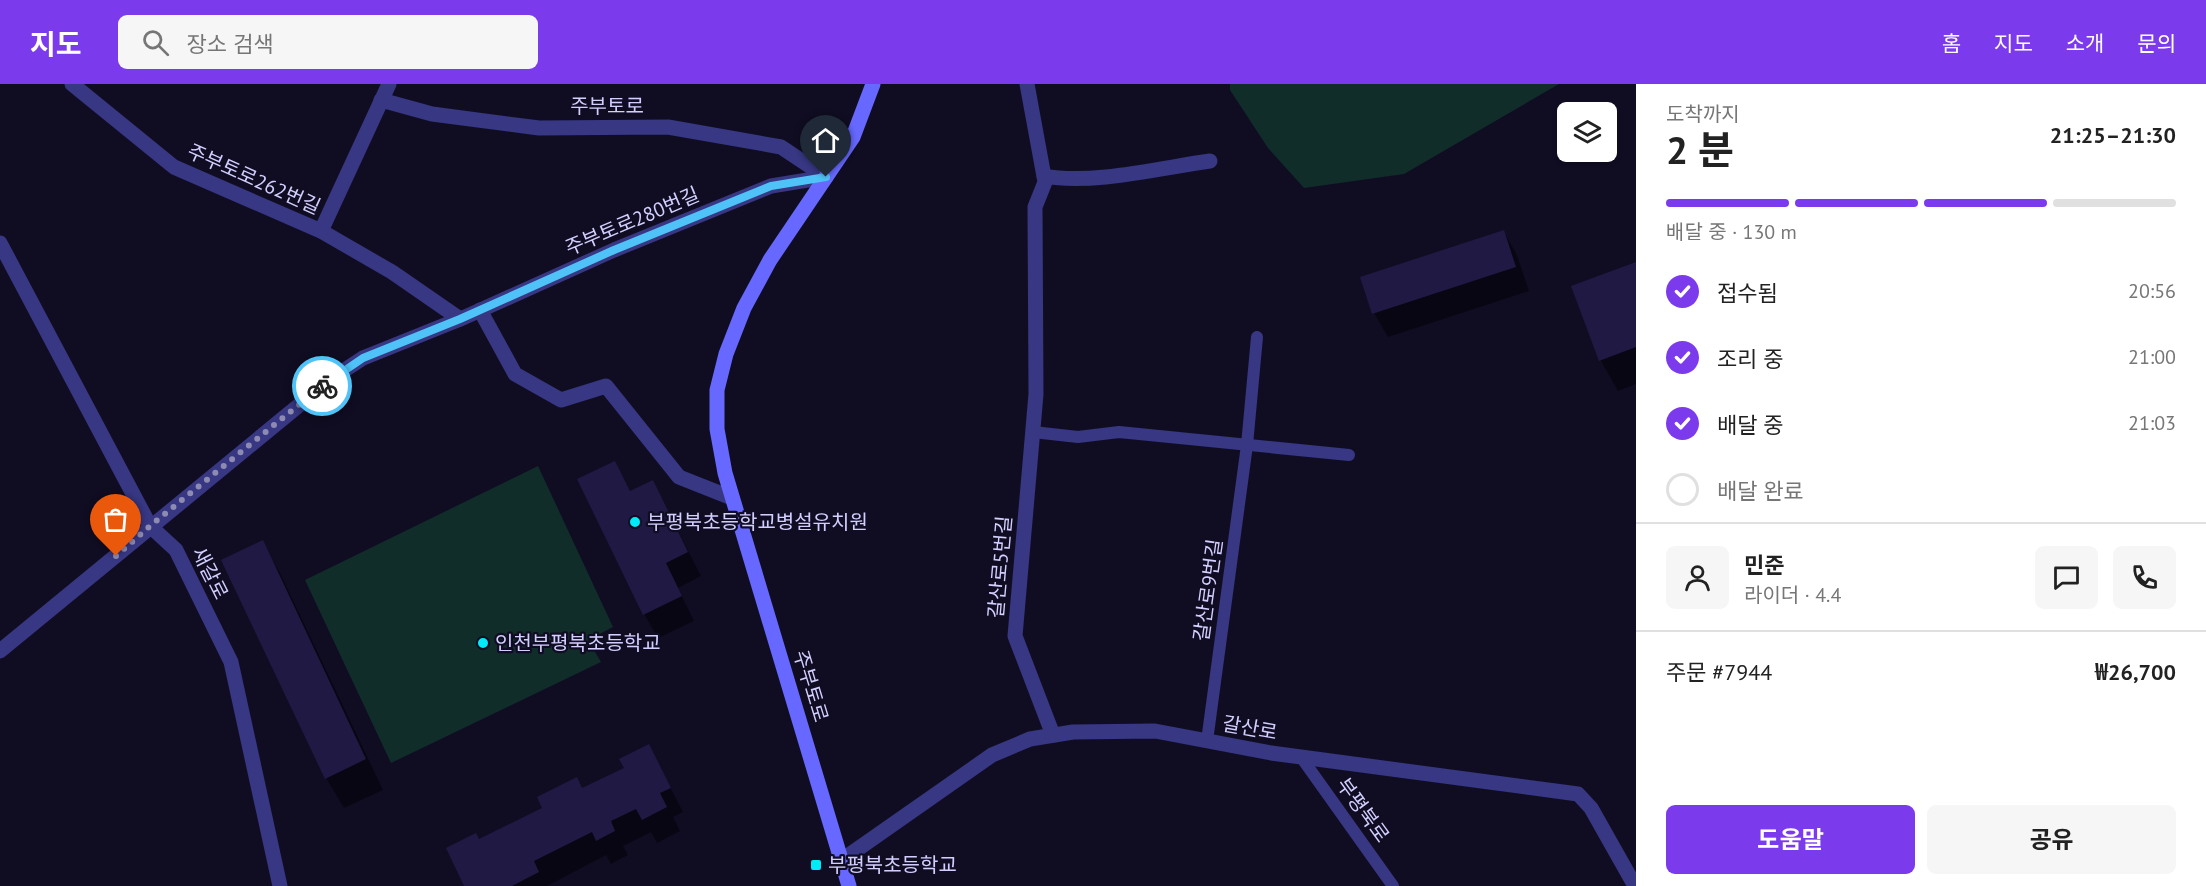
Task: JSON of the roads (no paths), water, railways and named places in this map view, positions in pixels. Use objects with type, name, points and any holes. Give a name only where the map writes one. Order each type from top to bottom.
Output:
[{"type":"main road","name":"주부토로","points":[[849,886],[725,474],[717,429],[717,390],[726,354],[744,309],[770,260],[853,137],[876,85]]},
{"type":"street","name":"주부토로262번길","points":[[72,84],[174,167],[321,231],[388,84]]},
{"type":"street","name":"갈산로5번길","points":[[1027,84],[1045,182],[1035,207],[1036,394],[1015,636],[1053,735]]},
{"type":"street","name":"주부토로","points":[[381,100],[432,114],[539,128],[668,127],[781,147],[826,177]]},
{"type":"street","points":[[1044,176],[1064,180],[1210,161]]},
{"type":"street","name":"주부토로280번길","points":[[0,651],[331,379],[363,358],[460,319],[614,250],[771,186],[826,177]]},
{"type":"street","points":[[321,231],[392,272],[460,319]]},
{"type":"street","name":"새갈로","points":[[0,243],[150,526],[176,550],[231,662],[280,886]]},
{"type":"street","points":[[480,310],[515,374],[561,400],[606,386],[679,477],[732,498]]},
{"type":"street","name":"갈산로","points":[[842,860],[992,755],[1029,739],[1073,732],[1155,731],[1300,757],[1578,794],[1591,808],[1635,886]]},
{"type":"lane","name":"갈산로9번길","points":[[1207,741],[1247,445],[1257,337]]},
{"type":"lane","points":[[1033,432],[1078,437],[1119,432],[1349,455]]},
{"type":"lane","name":"부평북로","points":[[1300,757],[1393,886]]},
{"type":"place","name":"부평북초등학교병설유치원","points":[[635,522]]},
{"type":"place","name":"인천부평북초등학교","points":[[483,643]]},
{"type":"place","name":"부평북초등학교","points":[[816,865]]}]
